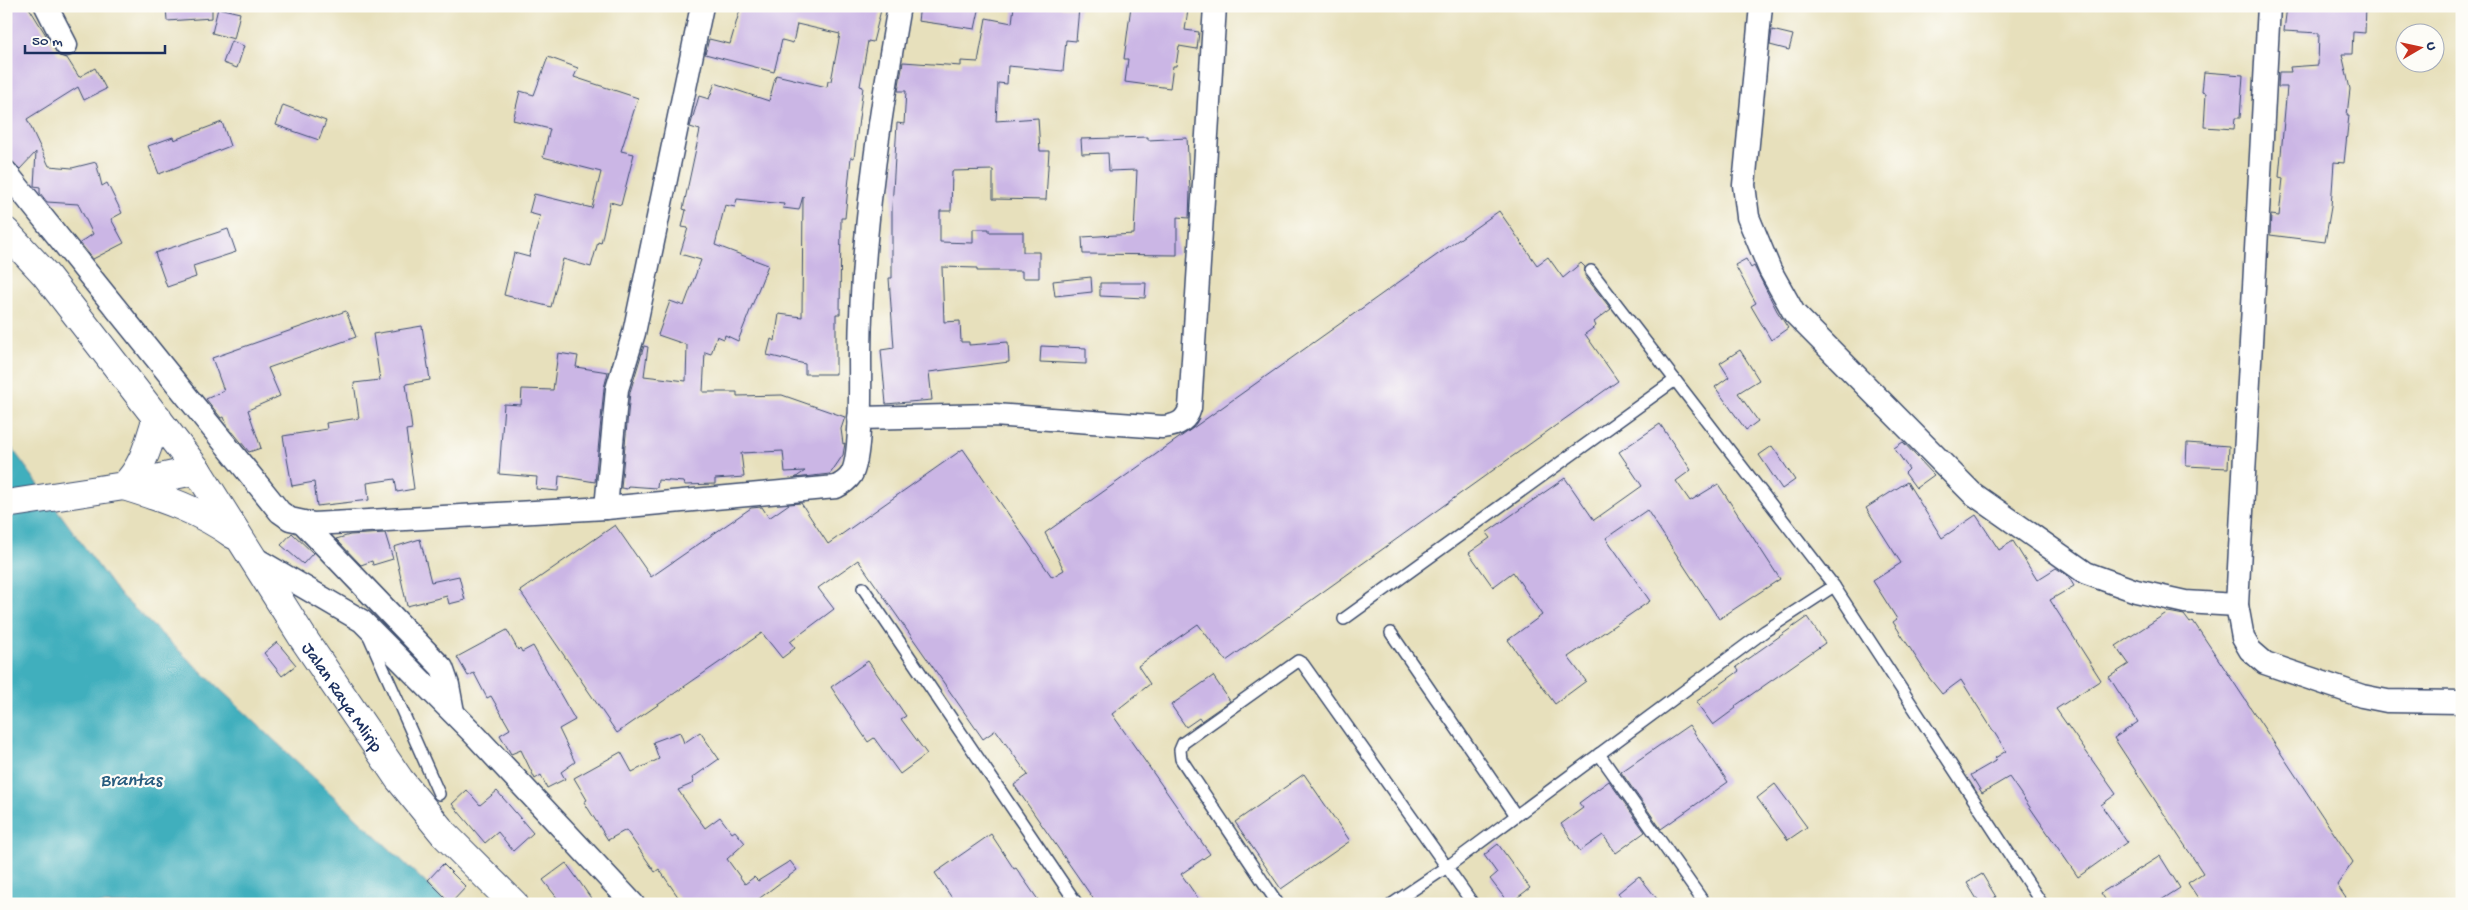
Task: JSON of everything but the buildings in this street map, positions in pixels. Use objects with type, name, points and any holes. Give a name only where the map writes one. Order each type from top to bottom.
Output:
[{"type":"main road","name":"Jalan Raya Mlirip","points":[[6,232],[45,274],[197,470],[244,546],[399,779],[444,834],[514,904]]},
{"type":"main road","points":[[117,487],[136,475],[143,461],[157,417]]},
{"type":"main road","points":[[6,504],[117,487],[197,470]]},
{"type":"main road","points":[[117,487],[185,507],[218,523],[244,546]]},
{"type":"street","points":[[46,6],[66,45]]},
{"type":"street","points":[[606,508],[617,389],[634,333],[702,6]]},
{"type":"street","points":[[6,172],[280,512],[290,519],[303,524],[606,508],[836,487],[845,482],[855,465],[859,418],[861,294],[864,256],[878,131],[899,6]]},
{"type":"street","points":[[859,418],[994,415],[1162,427],[1180,423],[1188,416],[1215,6]]},
{"type":"street","points":[[1761,6],[1744,185],[1745,204],[1748,217],[1770,270],[1794,313],[1972,493],[2086,573],[2136,591],[2177,600],[2237,605]]},
{"type":"street","points":[[2269,6],[2237,605],[2243,638],[2250,650],[2265,663],[2362,696],[2387,700],[2462,702]]},
{"type":"street","points":[[303,524],[442,668],[453,712]]},
{"type":"street","points":[[244,546],[362,621],[453,712],[633,904]]},
{"type":"lane","points":[[1592,271],[1834,586],[2042,904]]},
{"type":"lane","points":[[1344,619],[1675,380]]},
{"type":"lane","points":[[1392,904],[1447,867],[1515,814],[1765,631],[1834,586]]},
{"type":"lane","points":[[863,588],[1077,904]]},
{"type":"lane","points":[[362,621],[439,794]]},
{"type":"lane","points":[[1391,633],[1515,814]]},
{"type":"lane","points":[[1278,904],[1181,759],[1180,750],[1182,743],[1294,662],[1303,664],[1473,904]]},
{"type":"lane","points":[[1599,754],[1704,904]]},
{"type":"water","name":"Brantas","points":[[6,440],[118,593],[448,904],[6,904]]}]
